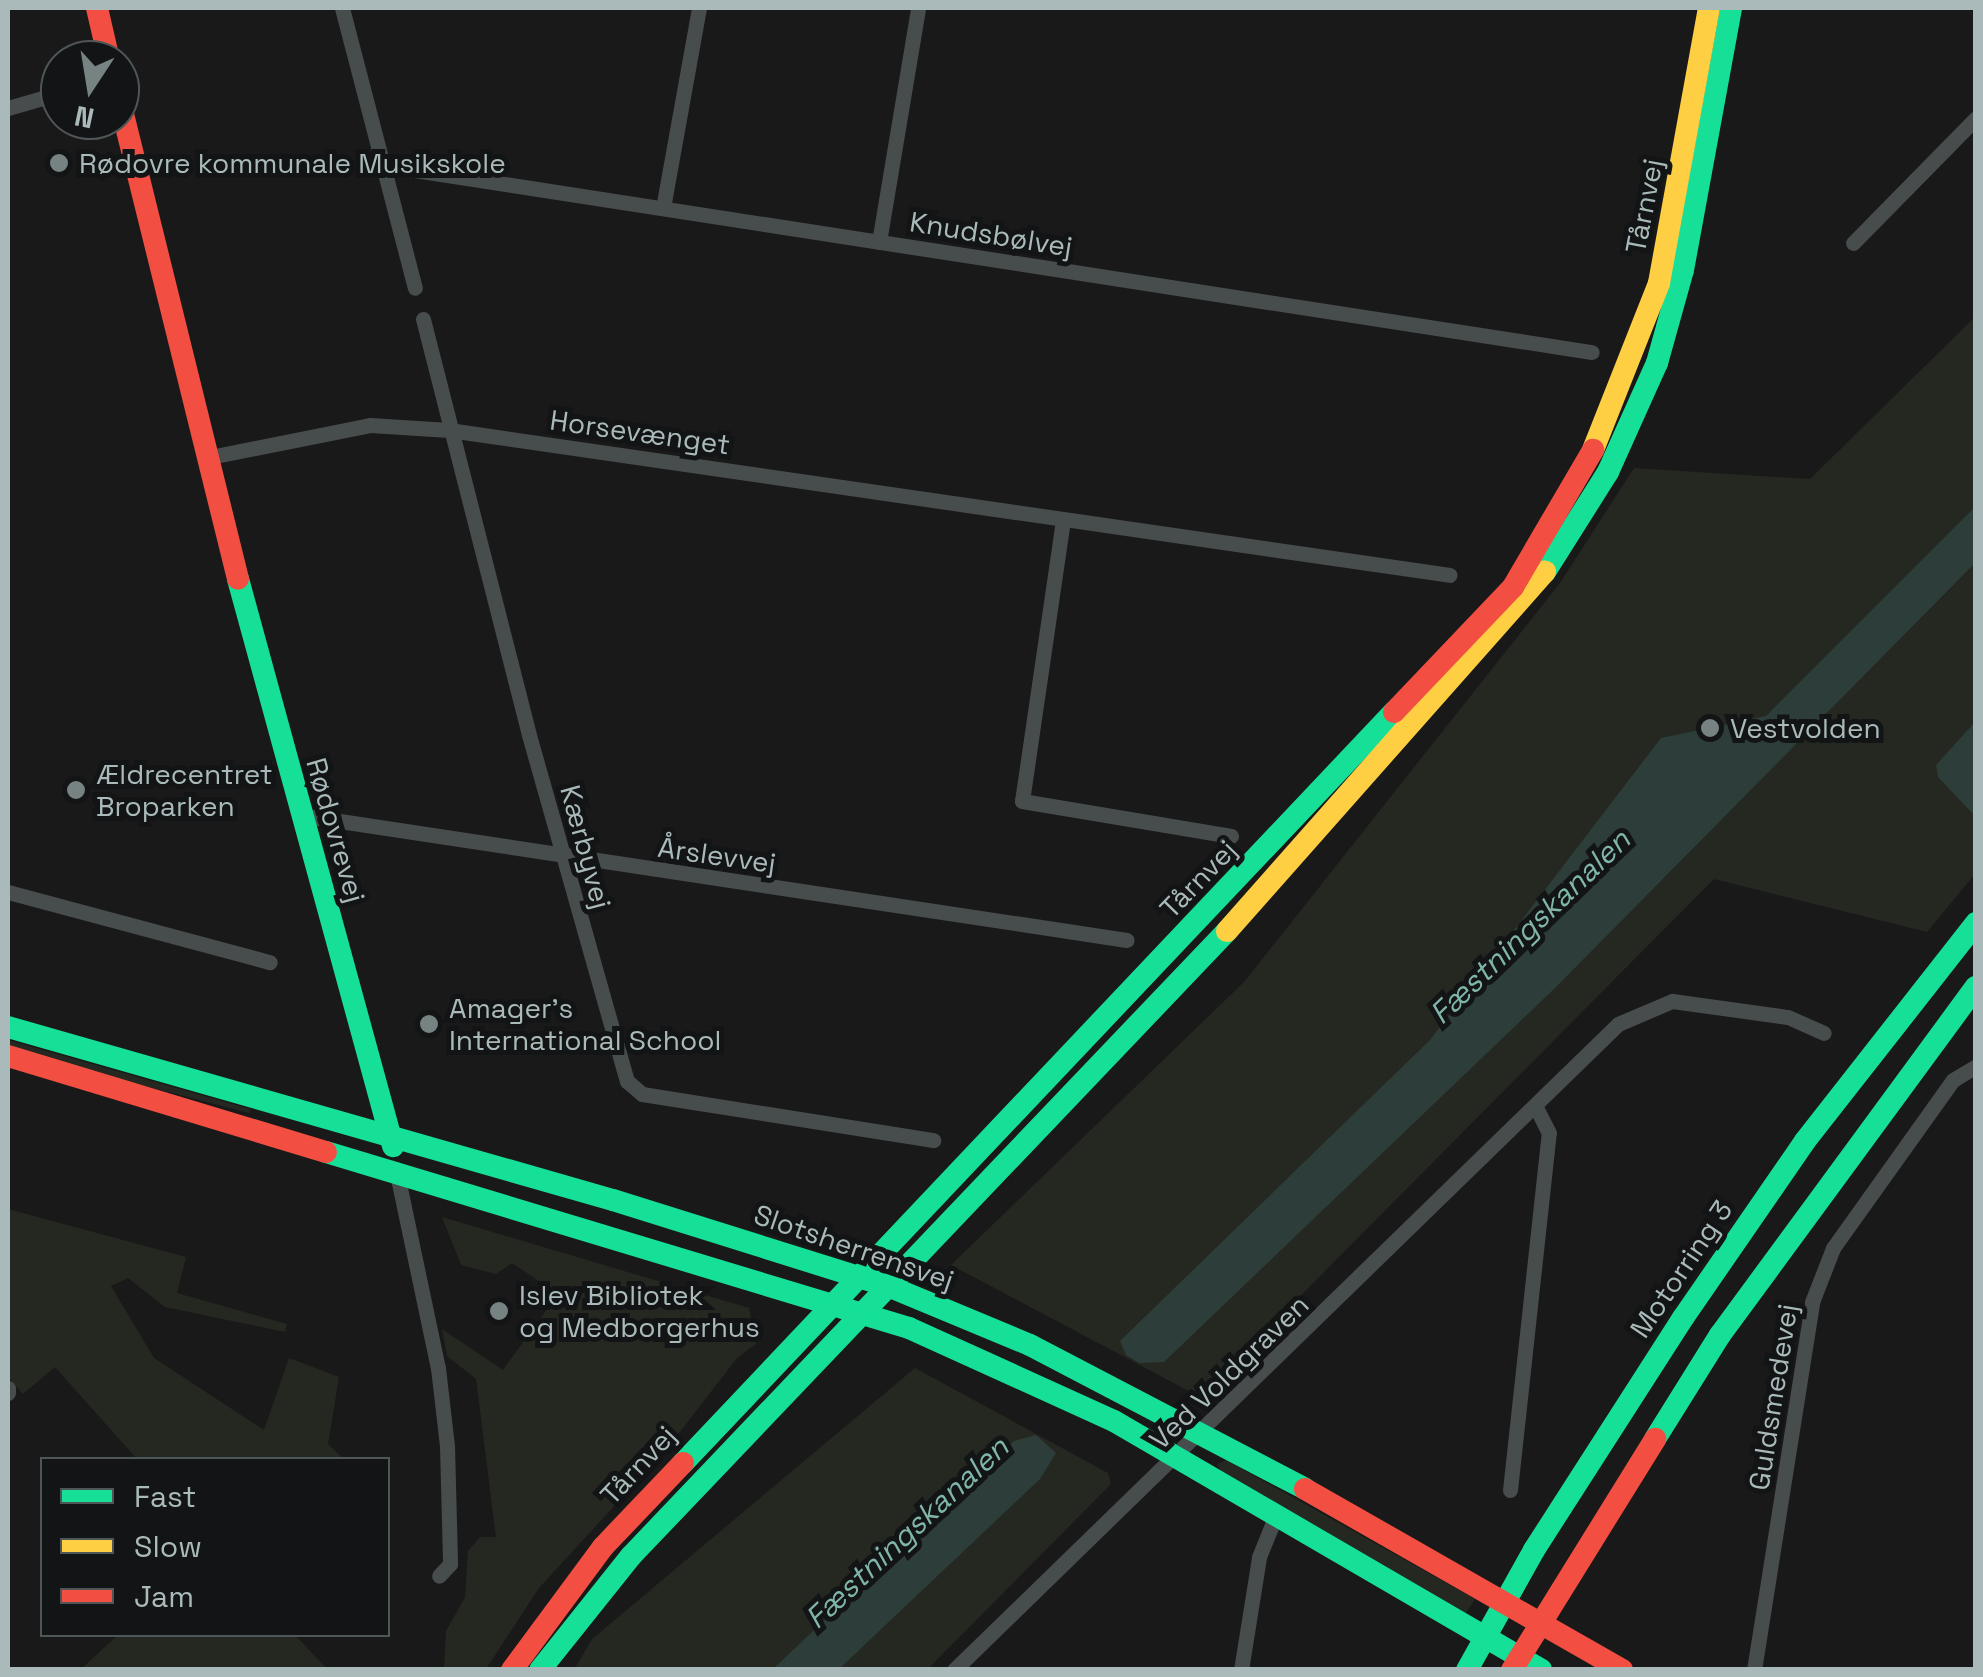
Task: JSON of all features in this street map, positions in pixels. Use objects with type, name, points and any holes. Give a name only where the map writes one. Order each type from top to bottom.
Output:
[{"type":"main road","points":[[96,8],[105,40]]},
{"type":"main road","name":"Tårnvej","points":[[512,1670],[603,1547],[1513,586],[1587,464],[1659,283],[1709,8]]},
{"type":"main road","name":"Tårnvej","points":[[540,1670],[631,1556],[893,1288],[1272,884],[1534,590],[1608,472],[1657,362],[1690,239],[1732,8]]},
{"type":"main road","name":"Rødovrevej","points":[[130,140],[300,815],[392,1136],[396,1169]]},
{"type":"main road","name":"Motorring 3","points":[[1467,1670],[1534,1550],[1805,1141],[1976,923]]},
{"type":"main road","points":[[1512,1670],[1568,1571],[1796,1227],[1976,987]]},
{"type":"main road","name":"Slotsherrensvej","points":[[8,1026],[392,1136],[893,1288],[1030,1345],[1204,1432],[1622,1670]]},
{"type":"main road","points":[[8,1056],[831,1302],[1023,1376],[1179,1457],[1541,1670]]},
{"type":"street","points":[[342,8],[414,288]]},
{"type":"street","points":[[662,208],[700,8]]},
{"type":"street","points":[[879,242],[918,8]]},
{"type":"street","points":[[8,108],[40,99]]},
{"type":"street","points":[[1853,243],[1976,118]]},
{"type":"street","name":"Knudsbølvej","points":[[382,165],[1592,352]]},
{"type":"street","name":"Kærbyvej","points":[[423,319],[618,1065],[642,1094],[934,1140]]},
{"type":"street","name":"Horsevænget","points":[[210,457],[370,425],[449,430],[1450,575]]},
{"type":"street","points":[[1063,520],[1022,802],[1231,836]]},
{"type":"street","name":"Årslevvej","points":[[300,815],[564,858],[1128,940]]},
{"type":"street","points":[[8,892],[270,962]]},
{"type":"street","name":"Ved Voldgraven","points":[[954,1670],[1179,1457],[1618,1024],[1672,1001],[1788,1017],[1824,1033]]},
{"type":"street","name":"Guldsmedevej","points":[[1754,1670],[1812,1302],[1834,1248],[1953,1080],[1976,1066]]},
{"type":"street","points":[[1510,1490],[1549,1133],[1536,1106]]},
{"type":"street","name":"Rødovrevej","points":[[396,1169],[438,1368],[447,1446],[450,1564],[440,1576]]},
{"type":"street","points":[[1241,1670],[1258,1557],[1276,1516]]},
{"type":"shaded area","name":"Vestvolden","points":[[1975,317],[1975,874],[1927,932],[1714,879],[1200,1397],[951,1265],[1244,982],[1560,583],[1634,468],[1810,479]]},
{"type":"shaded area","points":[[8,1040],[250,1109],[249,1113],[8,1050]]},
{"type":"shaded area","points":[[8,1209],[186,1257],[177,1293],[287,1324],[285,1332],[165,1307],[128,1278],[111,1286],[154,1358],[264,1430],[289,1358],[339,1377],[328,1444],[342,1457],[135,1457],[55,1367],[23,1394],[8,1377]]},
{"type":"shaded area","points":[[442,1217],[749,1308],[756,1344],[737,1358],[669,1446],[539,1588],[486,1669],[444,1669],[446,1631],[465,1597],[468,1551],[480,1537],[496,1537],[476,1379],[447,1356],[442,1329],[503,1370],[558,1294],[512,1263],[496,1274],[461,1265]]},
{"type":"shaded area","points":[[915,1368],[1108,1473],[1111,1484],[928,1669],[574,1670],[592,1639]]},
{"type":"shaded area","points":[[1226,1460],[1475,1599],[1466,1613],[1221,1471],[1217,1464]]},
{"type":"shaded area","points":[[116,1637],[297,1637],[327,1669],[81,1669]]},
{"type":"water","name":"Fæstningskanalen","points":[[1975,507],[1975,563],[1555,988],[1164,1362],[1139,1363],[1126,1355],[1120,1341],[1430,1040],[1661,738],[1766,716]]},
{"type":"water","points":[[1975,722],[1975,816],[1938,777],[1936,765]]},
{"type":"water","points":[[1036,1435],[1056,1453],[1040,1479],[839,1669],[773,1669],[1014,1441]]},
{"type":"traffic: fast","points":[[1545,572],[1608,472],[1657,363],[1683,270],[1731,8]]},
{"type":"traffic: fast","points":[[238,579],[393,1146]]},
{"type":"traffic: fast","points":[[683,1463],[1394,712]]},
{"type":"traffic: fast","points":[[1467,1670],[1534,1550],[1683,1318],[1805,1141],[1976,923]]},
{"type":"traffic: fast","points":[[540,1670],[631,1556],[1227,931]]},
{"type":"traffic: fast","points":[[1655,1439],[1720,1335],[1976,987]]},
{"type":"traffic: fast","points":[[8,1027],[613,1200],[893,1288],[1030,1345],[1305,1489]]},
{"type":"traffic: fast","points":[[326,1152],[909,1328],[1114,1421],[1541,1670]]},
{"type":"traffic: slow","points":[[1593,450],[1659,283],[1709,8]]},
{"type":"traffic: slow","points":[[1227,931],[1545,572]]},
{"type":"traffic: jam","points":[[97,8],[104,40]]},
{"type":"traffic: jam","points":[[129,140],[238,579]]},
{"type":"traffic: jam","points":[[1394,712],[1513,587],[1593,450]]},
{"type":"traffic: jam","points":[[8,1056],[326,1152]]},
{"type":"traffic: jam","points":[[1512,1670],[1655,1439]]},
{"type":"traffic: jam","points":[[512,1670],[603,1547],[683,1463]]},
{"type":"traffic: jam","points":[[1305,1489],[1622,1670]]},
{"type":"place","name":"Rødovre kommunale Musikskole","points":[[59,163]]},
{"type":"place","name":"Vestvolden","points":[[1710,728]]},
{"type":"place","name":"Ældrecentret Broparken","points":[[76,790]]},
{"type":"place","name":"Amager's International School","points":[[429,1024]]},
{"type":"place","name":"Islev Bibliotek og Medborgerhus","points":[[499,1311]]}]
